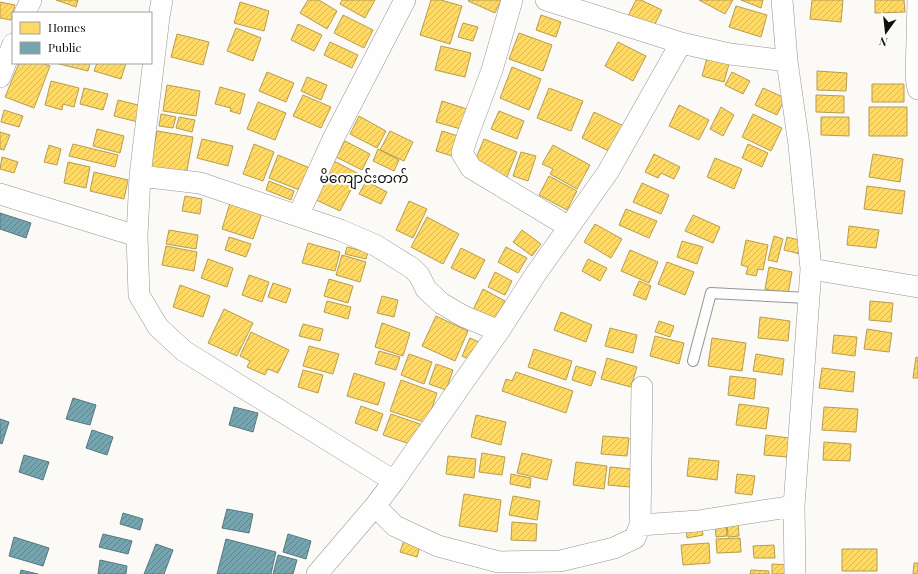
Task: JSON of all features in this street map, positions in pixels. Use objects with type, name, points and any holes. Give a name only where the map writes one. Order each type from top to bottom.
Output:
[{"type":"street","points":[[26,12],[31,0]]},
{"type":"street","points":[[162,0],[140,176],[136,236],[139,295],[158,327],[184,351],[394,480]]},
{"type":"street","points":[[298,216],[334,137],[405,0]]},
{"type":"street","points":[[512,0],[492,70],[462,153],[471,168],[569,227]]},
{"type":"street","points":[[546,0],[681,43],[730,54],[787,61]]},
{"type":"street","points":[[782,0],[787,61],[798,145],[811,269],[794,506],[795,574]]},
{"type":"street","points":[[918,0],[916,77],[918,89]]},
{"type":"street","points":[[317,574],[375,506],[394,480],[499,331],[535,275],[608,172],[681,43]]},
{"type":"street","points":[[0,77],[12,47]]},
{"type":"street","points":[[140,176],[200,184],[340,230],[375,245],[412,268],[419,275],[426,289],[441,303],[463,316],[499,331]]},
{"type":"street","points":[[0,194],[136,236]]},
{"type":"street","points":[[811,269],[918,287]]},
{"type":"street","points":[[375,506],[395,526],[438,546],[499,562],[561,567],[621,545],[635,538],[640,525],[642,387]]},
{"type":"street","points":[[640,525],[698,521],[794,506]]},
{"type":"lane","points":[[693,361],[711,293],[808,298]]},
{"type":"building: Homes","points":[[56,0],[78,0],[76,7]]},
{"type":"building: Homes","points":[[308,0],[319,0],[337,11],[327,29],[300,13]]},
{"type":"building: Homes","points":[[342,0],[375,0],[365,18],[340,4]]},
{"type":"building: Homes","points":[[431,0],[441,0],[462,6],[450,44],[420,35]]},
{"type":"building: Homes","points":[[501,0],[495,13],[468,1]]},
{"type":"building: Homes","points":[[636,0],[641,0],[662,10],[653,28],[628,16]]},
{"type":"building: Homes","points":[[699,0],[733,0],[725,14]]},
{"type":"building: Homes","points":[[741,0],[763,0],[761,8]]},
{"type":"building: Homes","points":[[812,0],[843,0],[841,22],[810,19]]},
{"type":"building: Homes","points":[[875,0],[904,0],[905,12],[875,13]]},
{"type":"building: Homes","points":[[0,2],[15,5],[11,20],[0,18]]},
{"type":"building: Homes","points":[[240,2],[269,11],[264,31],[234,23]]},
{"type":"building: Homes","points":[[736,6],[767,15],[761,37],[729,27]]},
{"type":"building: Homes","points":[[343,15],[373,30],[364,48],[334,33]]},
{"type":"building: Homes","points":[[541,15],[561,22],[556,37],[536,30]]},
{"type":"building: Homes","points":[[463,23],[478,27],[473,41],[458,37]]},
{"type":"building: Homes","points":[[298,24],[322,35],[314,51],[291,40]]},
{"type":"building: Homes","points":[[236,28],[261,38],[253,61],[227,51]]},
{"type":"building: Homes","points":[[519,33],[552,45],[543,71],[509,59]]},
{"type":"building: Homes","points":[[177,34],[209,42],[203,65],[171,57]]},
{"type":"building: Homes","points":[[330,42],[358,55],[352,68],[324,55]]},
{"type":"building: Homes","points":[[618,42],[646,56],[633,81],[605,66]]},
{"type":"building: Homes","points":[[441,46],[471,53],[465,77],[435,70]]},
{"type":"building: Homes","points":[[707,58],[729,64],[724,82],[702,76]]},
{"type":"building: Homes","points":[[19,64],[44,64],[50,66],[34,108],[5,97]]},
{"type":"building: Homes","points":[[59,64],[90,64],[88,71]]},
{"type":"building: Homes","points":[[97,64],[126,64],[121,79],[94,71]]},
{"type":"building: Homes","points":[[512,67],[541,79],[529,110],[500,98]]},
{"type":"building: Homes","points":[[817,71],[847,73],[846,91],[817,90]]},
{"type":"building: Homes","points":[[267,72],[294,83],[286,102],[259,91]]},
{"type":"building: Homes","points":[[732,72],[750,81],[743,94],[725,85]]},
{"type":"building: Homes","points":[[307,77],[327,85],[321,100],[301,91]]},
{"type":"building: Homes","points":[[51,81],[79,88],[74,107],[63,104],[62,110],[45,105]]},
{"type":"building: Homes","points":[[872,84],[904,84],[904,102],[872,102]]},
{"type":"building: Homes","points":[[167,85],[200,91],[196,116],[163,111]]},
{"type":"building: Homes","points":[[220,87],[245,94],[240,114],[230,111],[231,108],[215,104]]},
{"type":"building: Homes","points":[[84,88],[108,94],[103,110],[80,104]]},
{"type":"building: Homes","points":[[549,88],[583,101],[571,131],[537,118]]},
{"type":"building: Homes","points":[[763,88],[785,98],[777,115],[755,105]]},
{"type":"building: Homes","points":[[303,95],[331,107],[321,128],[293,116]]},
{"type":"building: Homes","points":[[816,95],[844,96],[844,113],[816,112]]},
{"type":"building: Homes","points":[[118,100],[142,106],[138,122],[114,116]]},
{"type":"building: Homes","points":[[442,101],[473,111],[468,131],[436,122]]},
{"type":"building: Homes","points":[[258,102],[286,113],[275,140],[247,129]]},
{"type":"building: Homes","points":[[679,105],[709,120],[699,140],[669,126]]},
{"type":"building: Homes","points":[[721,107],[734,115],[723,136],[710,129]]},
{"type":"building: Homes","points":[[869,107],[907,107],[907,136],[869,136]]},
{"type":"building: Homes","points":[[4,110],[23,116],[19,127],[1,122]]},
{"type":"building: Homes","points":[[499,111],[524,121],[517,139],[491,129]]},
{"type":"building: Homes","points":[[594,112],[628,128],[615,154],[582,138]]},
{"type":"building: Homes","points":[[161,114],[176,117],[173,128],[159,126]]},
{"type":"building: Homes","points":[[753,114],[782,128],[771,151],[742,137]]},
{"type":"building: Homes","points":[[359,116],[386,131],[377,148],[350,134]]},
{"type":"building: Homes","points":[[179,117],[195,120],[192,132],[176,128]]},
{"type":"building: Homes","points":[[821,117],[849,117],[849,136],[821,135]]},
{"type":"building: Homes","points":[[97,129],[124,136],[120,153],[93,146]]},
{"type":"building: Homes","points":[[157,131],[193,137],[186,176],[150,170]]},
{"type":"building: Homes","points":[[390,131],[413,142],[404,161],[380,150]]},
{"type":"building: Homes","points":[[442,131],[461,137],[455,157],[436,151]]},
{"type":"building: Homes","points":[[0,132],[10,135],[4,150],[0,149]]},
{"type":"building: Homes","points":[[202,139],[233,146],[228,166],[197,158]]},
{"type":"building: Homes","points":[[484,139],[517,152],[507,177],[474,163]]},
{"type":"building: Homes","points":[[345,141],[370,154],[362,170],[336,157]]},
{"type":"building: Homes","points":[[73,144],[118,155],[115,167],[69,156]]},
{"type":"building: Homes","points":[[254,144],[274,152],[263,181],[243,174]]},
{"type":"building: Homes","points":[[748,144],[768,153],[762,167],[742,158]]},
{"type":"building: Homes","points":[[49,145],[61,149],[57,165],[44,162]]},
{"type":"building: Homes","points":[[553,145],[590,165],[577,189],[550,174],[553,169],[542,164]]},
{"type":"building: Homes","points":[[378,149],[399,160],[394,171],[373,161]]},
{"type":"building: Homes","points":[[521,152],[536,156],[528,181],[513,176]]},
{"type":"building: Homes","points":[[654,154],[680,167],[674,179],[661,173],[658,178],[645,172]]},
{"type":"building: Homes","points":[[873,154],[903,159],[900,182],[869,177]]},
{"type":"building: Homes","points":[[278,155],[310,168],[302,191],[269,178]]},
{"type":"building: Homes","points":[[2,157],[18,162],[14,173],[0,169]]},
{"type":"building: Homes","points":[[715,158],[742,169],[734,189],[707,177]]},
{"type":"building: Homes","points":[[334,161],[359,174],[340,211],[314,199]]},
{"type":"building: Homes","points":[[68,162],[90,167],[86,188],[64,183]]},
{"type":"building: Homes","points":[[94,172],[128,180],[124,199],[90,191]]},
{"type":"building: Homes","points":[[549,176],[577,191],[567,210],[539,195]]},
{"type":"building: Homes","points":[[269,181],[294,191],[291,200],[266,190]]},
{"type":"building: Homes","points":[[366,181],[387,192],[381,204],[359,194]]},
{"type":"building: Homes","points":[[642,183],[669,195],[661,214],[633,202]]},
{"type":"building: Homes","points":[[867,186],[905,191],[902,214],[864,209]]},
{"type":"building: Homes","points":[[185,196],[202,199],[200,214],[182,211]]},
{"type":"building: Homes","points":[[409,201],[427,209],[413,238],[396,230]]},
{"type":"building: Homes","points":[[230,203],[262,213],[253,239],[222,229]]},
{"type":"building: Homes","points":[[626,209],[657,221],[649,238],[619,225]]},
{"type":"building: Homes","points":[[693,215],[720,227],[713,243],[685,231]]},
{"type":"building: Homes","points":[[427,217],[459,234],[443,264],[411,247]]},
{"type":"building: Homes","points":[[595,224],[622,239],[611,258],[584,242]]},
{"type":"building: Homes","points":[[849,226],[879,230],[876,248],[847,245]]},
{"type":"building: Homes","points":[[169,230],[198,235],[196,249],[166,244]]},
{"type":"building: Homes","points":[[522,230],[541,244],[532,256],[513,242]]},
{"type":"building: Homes","points":[[774,236],[783,239],[777,262],[768,260]]},
{"type":"building: Homes","points":[[229,237],[251,244],[246,257],[225,250]]},
{"type":"building: Homes","points":[[787,237],[803,241],[800,254],[784,250]]},
{"type":"building: Homes","points":[[746,240],[768,245],[763,270],[758,269],[756,276],[746,274],[748,267],[741,265]]},
{"type":"building: Homes","points":[[682,241],[703,247],[697,264],[677,257]]},
{"type":"building: Homes","points":[[308,243],[340,252],[335,271],[302,263]]},
{"type":"building: Homes","points":[[166,246],[197,252],[194,271],[162,265]]},
{"type":"building: Homes","points":[[347,247],[368,252],[366,259],[345,254]]},
{"type":"building: Homes","points":[[506,247],[527,258],[518,273],[498,262]]},
{"type":"building: Homes","points":[[461,248],[485,260],[475,279],[451,268]]},
{"type":"building: Homes","points":[[630,250],[658,262],[649,283],[621,271]]},
{"type":"building: Homes","points":[[342,255],[366,262],[360,282],[336,275]]},
{"type":"building: Homes","points":[[208,259],[233,268],[227,287],[201,278]]},
{"type":"building: Homes","points":[[588,259],[607,268],[600,281],[582,271]]},
{"type":"building: Homes","points":[[667,262],[694,272],[685,295],[658,284]]},
{"type":"building: Homes","points":[[769,267],[792,272],[788,294],[765,289]]},
{"type":"building: Homes","points":[[495,272],[512,281],[505,295],[488,287]]},
{"type":"building: Homes","points":[[249,275],[269,282],[262,302],[242,295]]},
{"type":"building: Homes","points":[[329,279],[353,286],[348,303],[324,296]]},
{"type":"building: Homes","points":[[639,281],[651,286],[646,300],[633,295]]},
{"type":"building: Homes","points":[[273,283],[291,289],[286,303],[268,297]]},
{"type":"building: Homes","points":[[180,285],[210,296],[203,317],[173,307]]},
{"type":"building: Homes","points":[[483,289],[505,301],[494,321],[473,310]]},
{"type":"building: Homes","points":[[382,296],[398,300],[394,317],[377,313]]},
{"type":"building: Homes","points":[[327,301],[351,307],[348,319],[324,312]]},
{"type":"building: Homes","points":[[870,301],[893,303],[891,322],[869,320]]},
{"type":"building: Homes","points":[[224,309],[253,323],[237,356],[208,343]]},
{"type":"building: Homes","points":[[561,312],[592,325],[586,342],[554,330]]},
{"type":"building: Homes","points":[[436,316],[468,331],[455,361],[422,346]]},
{"type":"building: Homes","points":[[760,317],[790,321],[788,341],[758,338]]},
{"type":"building: Homes","points":[[659,321],[674,326],[670,337],[655,332]]},
{"type":"building: Homes","points":[[382,323],[410,333],[403,356],[375,347]]},
{"type":"building: Homes","points":[[303,324],[323,329],[320,341],[299,336]]},
{"type":"building: Homes","points":[[610,328],[637,335],[633,353],[605,346]]},
{"type":"building: Homes","points":[[867,329],[892,333],[889,352],[864,349]]},
{"type":"building: Homes","points":[[251,332],[289,350],[278,373],[268,369],[265,375],[247,367],[250,361],[240,356]]},
{"type":"building: Homes","points":[[834,335],[857,337],[855,356],[832,353]]},
{"type":"building: Homes","points":[[655,336],[684,343],[679,364],[650,356]]},
{"type":"building: Homes","points":[[470,338],[483,344],[475,362],[462,356]]},
{"type":"building: Homes","points":[[712,338],[746,343],[742,371],[708,366]]},
{"type":"building: Homes","points":[[309,346],[339,354],[333,374],[303,366]]},
{"type":"building: Homes","points":[[534,349],[572,361],[566,380],[528,367]]},
{"type":"building: Homes","points":[[379,351],[400,357],[396,370],[375,364]]},
{"type":"building: Homes","points":[[409,354],[432,362],[424,384],[401,375]]},
{"type":"building: Homes","points":[[756,354],[784,359],[782,375],[753,371]]},
{"type":"building: Homes","points":[[916,357],[918,358],[918,378],[913,378]]},
{"type":"building: Homes","points":[[607,358],[637,367],[631,387],[601,379]]},
{"type":"building: Homes","points":[[436,364],[453,370],[446,390],[429,384]]},
{"type":"building: Homes","points":[[576,366],[596,372],[591,386],[572,380]]},
{"type":"building: Homes","points":[[822,368],[855,372],[853,392],[819,388]]},
{"type":"building: Homes","points":[[303,370],[323,375],[318,393],[298,387]]},
{"type":"building: Homes","points":[[516,372],[573,391],[566,413],[502,391],[506,379],[512,381]]},
{"type":"building: Homes","points":[[354,373],[385,383],[378,405],[347,396]]},
{"type":"building: Homes","points":[[730,376],[756,379],[754,399],[728,395]]},
{"type":"building: Homes","points":[[401,380],[437,393],[427,423],[390,411]]},
{"type":"building: Homes","points":[[739,404],[769,408],[766,429],[736,425]]},
{"type":"building: Homes","points":[[361,406],[383,414],[377,431],[355,423]]},
{"type":"building: Homes","points":[[824,407],[858,409],[856,432],[822,430]]},
{"type":"building: Homes","points":[[391,414],[420,424],[413,445],[383,435]]},
{"type":"building: Homes","points":[[476,415],[506,422],[501,445],[471,437]]},
{"type":"building: Homes","points":[[766,435],[789,438],[787,457],[764,455]]},
{"type":"building: Homes","points":[[603,436],[629,438],[627,456],[601,454]]},
{"type":"building: Homes","points":[[824,442],[851,444],[850,461],[823,460]]},
{"type":"building: Homes","points":[[482,453],[505,457],[502,475],[479,472]]},
{"type":"building: Homes","points":[[522,453],[552,460],[547,480],[517,473]]},
{"type":"building: Homes","points":[[448,456],[476,459],[474,478],[446,474]]},
{"type":"building: Homes","points":[[689,458],[719,461],[717,480],[687,476]]},
{"type":"building: Homes","points":[[576,462],[607,466],[604,489],[573,485]]},
{"type":"building: Homes","points":[[610,467],[632,469],[630,487],[608,485]]},
{"type":"building: Homes","points":[[511,474],[531,478],[530,488],[510,484]]},
{"type":"building: Homes","points":[[737,474],[755,476],[752,495],[735,493]]},
{"type":"building: Homes","points":[[464,494],[501,500],[497,532],[459,526]]},
{"type":"building: Homes","points":[[513,496],[540,501],[537,520],[509,515]]},
{"type":"building: Homes","points":[[512,522],[537,524],[536,541],[511,540]]},
{"type":"building: Homes","points":[[727,522],[738,522],[739,536],[728,537]]},
{"type":"building: Homes","points":[[715,523],[726,523],[727,536],[716,537]]},
{"type":"building: Homes","points":[[701,525],[703,535],[687,538],[686,528]]},
{"type":"building: Homes","points":[[740,538],[741,552],[717,553],[716,539]]},
{"type":"building: Homes","points":[[404,540],[420,546],[417,557],[400,552]]},
{"type":"building: Homes","points":[[709,543],[710,563],[683,565],[681,545]]},
{"type":"building: Homes","points":[[774,545],[775,558],[754,558],[753,546]]},
{"type":"building: Homes","points":[[842,549],[877,549],[877,571],[842,571]]},
{"type":"building: Homes","points":[[914,563],[918,563],[918,574],[913,574]]},
{"type":"building: Homes","points":[[772,564],[791,565],[791,574],[772,574]]},
{"type":"building: Homes","points":[[751,570],[769,571],[769,574],[750,574]]},
{"type":"building: Public","points":[[0,213],[31,223],[26,238],[0,229]]},
{"type":"building: Public","points":[[73,398],[96,405],[90,425],[66,419]]},
{"type":"building: Public","points":[[234,407],[258,413],[253,432],[229,425]]},
{"type":"building: Public","points":[[0,419],[9,422],[2,444],[0,443]]},
{"type":"building: Public","points":[[92,430],[113,437],[107,455],[86,448]]},
{"type":"building: Public","points":[[24,455],[49,462],[43,480],[19,472]]},
{"type":"building: Public","points":[[227,509],[253,514],[249,533],[222,528]]},
{"type":"building: Public","points":[[123,513],[143,519],[140,530],[120,524]]},
{"type":"building: Public","points":[[103,534],[132,541],[128,554],[99,547]]},
{"type":"building: Public","points":[[288,534],[311,541],[306,559],[283,552]]},
{"type":"building: Public","points":[[14,537],[49,548],[43,566],[9,556]]},
{"type":"building: Public","points":[[226,539],[276,552],[271,574],[217,574]]},
{"type":"building: Public","points":[[156,544],[173,550],[164,574],[144,574]]},
{"type":"building: Public","points":[[278,555],[297,560],[293,574],[273,574]]},
{"type":"building: Public","points":[[100,560],[127,566],[126,574],[98,574]]},
{"type":"building: Public","points":[[21,570],[38,574],[20,574]]},
{"type":"district","name":"မိကျောင်းတက်","points":[[364,177]]}]
